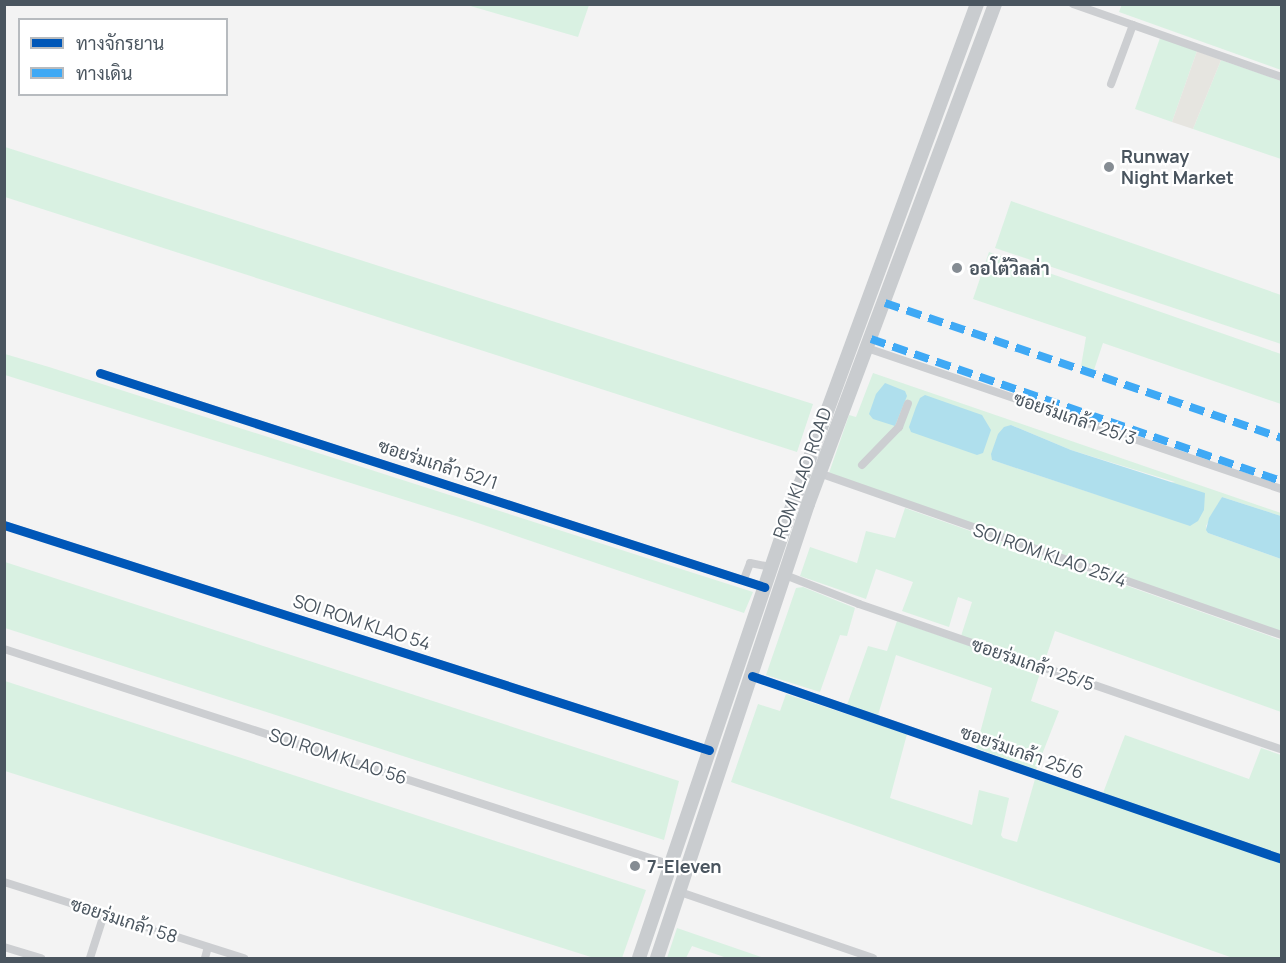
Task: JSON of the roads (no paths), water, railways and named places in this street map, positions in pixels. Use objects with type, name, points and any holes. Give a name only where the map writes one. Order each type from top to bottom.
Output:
[{"type":"main road","name":"ROM KLAO ROAD","points":[[639,958],[771,567],[977,4]]},
{"type":"main road","name":"ROM KLAO ROAD","points":[[657,958],[819,473],[995,4]]},
{"type":"street","points":[[1073,4],[1281,77]]},
{"type":"street","points":[[1111,84],[1133,25]]},
{"type":"street","name":"ซอยร่มเกล้า 25/3","points":[[867,348],[1281,489]]},
{"type":"street","name":"ซอยร่มเกล้า 52/1","points":[[100,373],[764,587]]},
{"type":"street","points":[[862,465],[899,428],[908,404]]},
{"type":"street","name":"SOI ROM KLAO 25/4","points":[[819,473],[1281,635]]},
{"type":"street","name":"SOI ROM KLAO 54","points":[[4,525],[709,750]]},
{"type":"street","points":[[744,579],[750,563],[771,567]]},
{"type":"street","name":"ซอยร่มเกล้า 25/5","points":[[785,575],[859,604],[1281,750]]},
{"type":"street","name":"SOI ROM KLAO 56","points":[[4,649],[671,865]]},
{"type":"street","name":"ซอยร่มเกล้า 25/6","points":[[752,676],[1281,859]]},
{"type":"street","name":"ซอยร่มเกล้า 58","points":[[4,882],[244,958]]},
{"type":"street","points":[[680,892],[873,958]]},
{"type":"street","points":[[90,958],[104,914]]},
{"type":"street","points":[[4,947],[41,958]]},
{"type":"street","points":[[205,958],[208,947]]},
{"type":"water","points":[[885,383],[905,391],[907,396],[895,426],[873,419],[869,414],[876,394]]},
{"type":"water","points":[[925,395],[982,415],[991,430],[983,453],[977,455],[911,432],[909,427],[916,407],[920,398]]},
{"type":"water","points":[[1011,425],[1071,450],[1205,493],[1204,510],[1198,521],[1190,526],[992,460],[991,454],[998,434],[1004,427]]},
{"type":"water","points":[[1222,497],[1281,516],[1281,559],[1208,533],[1206,530],[1209,518]]},
{"type":"place","name":"Runway Night Market","points":[[1109,167]]},
{"type":"place","name":"ออโต้วิลล่า","points":[[957,268]]},
{"type":"place","name":"7-Eleven","points":[[635,866]]}]
